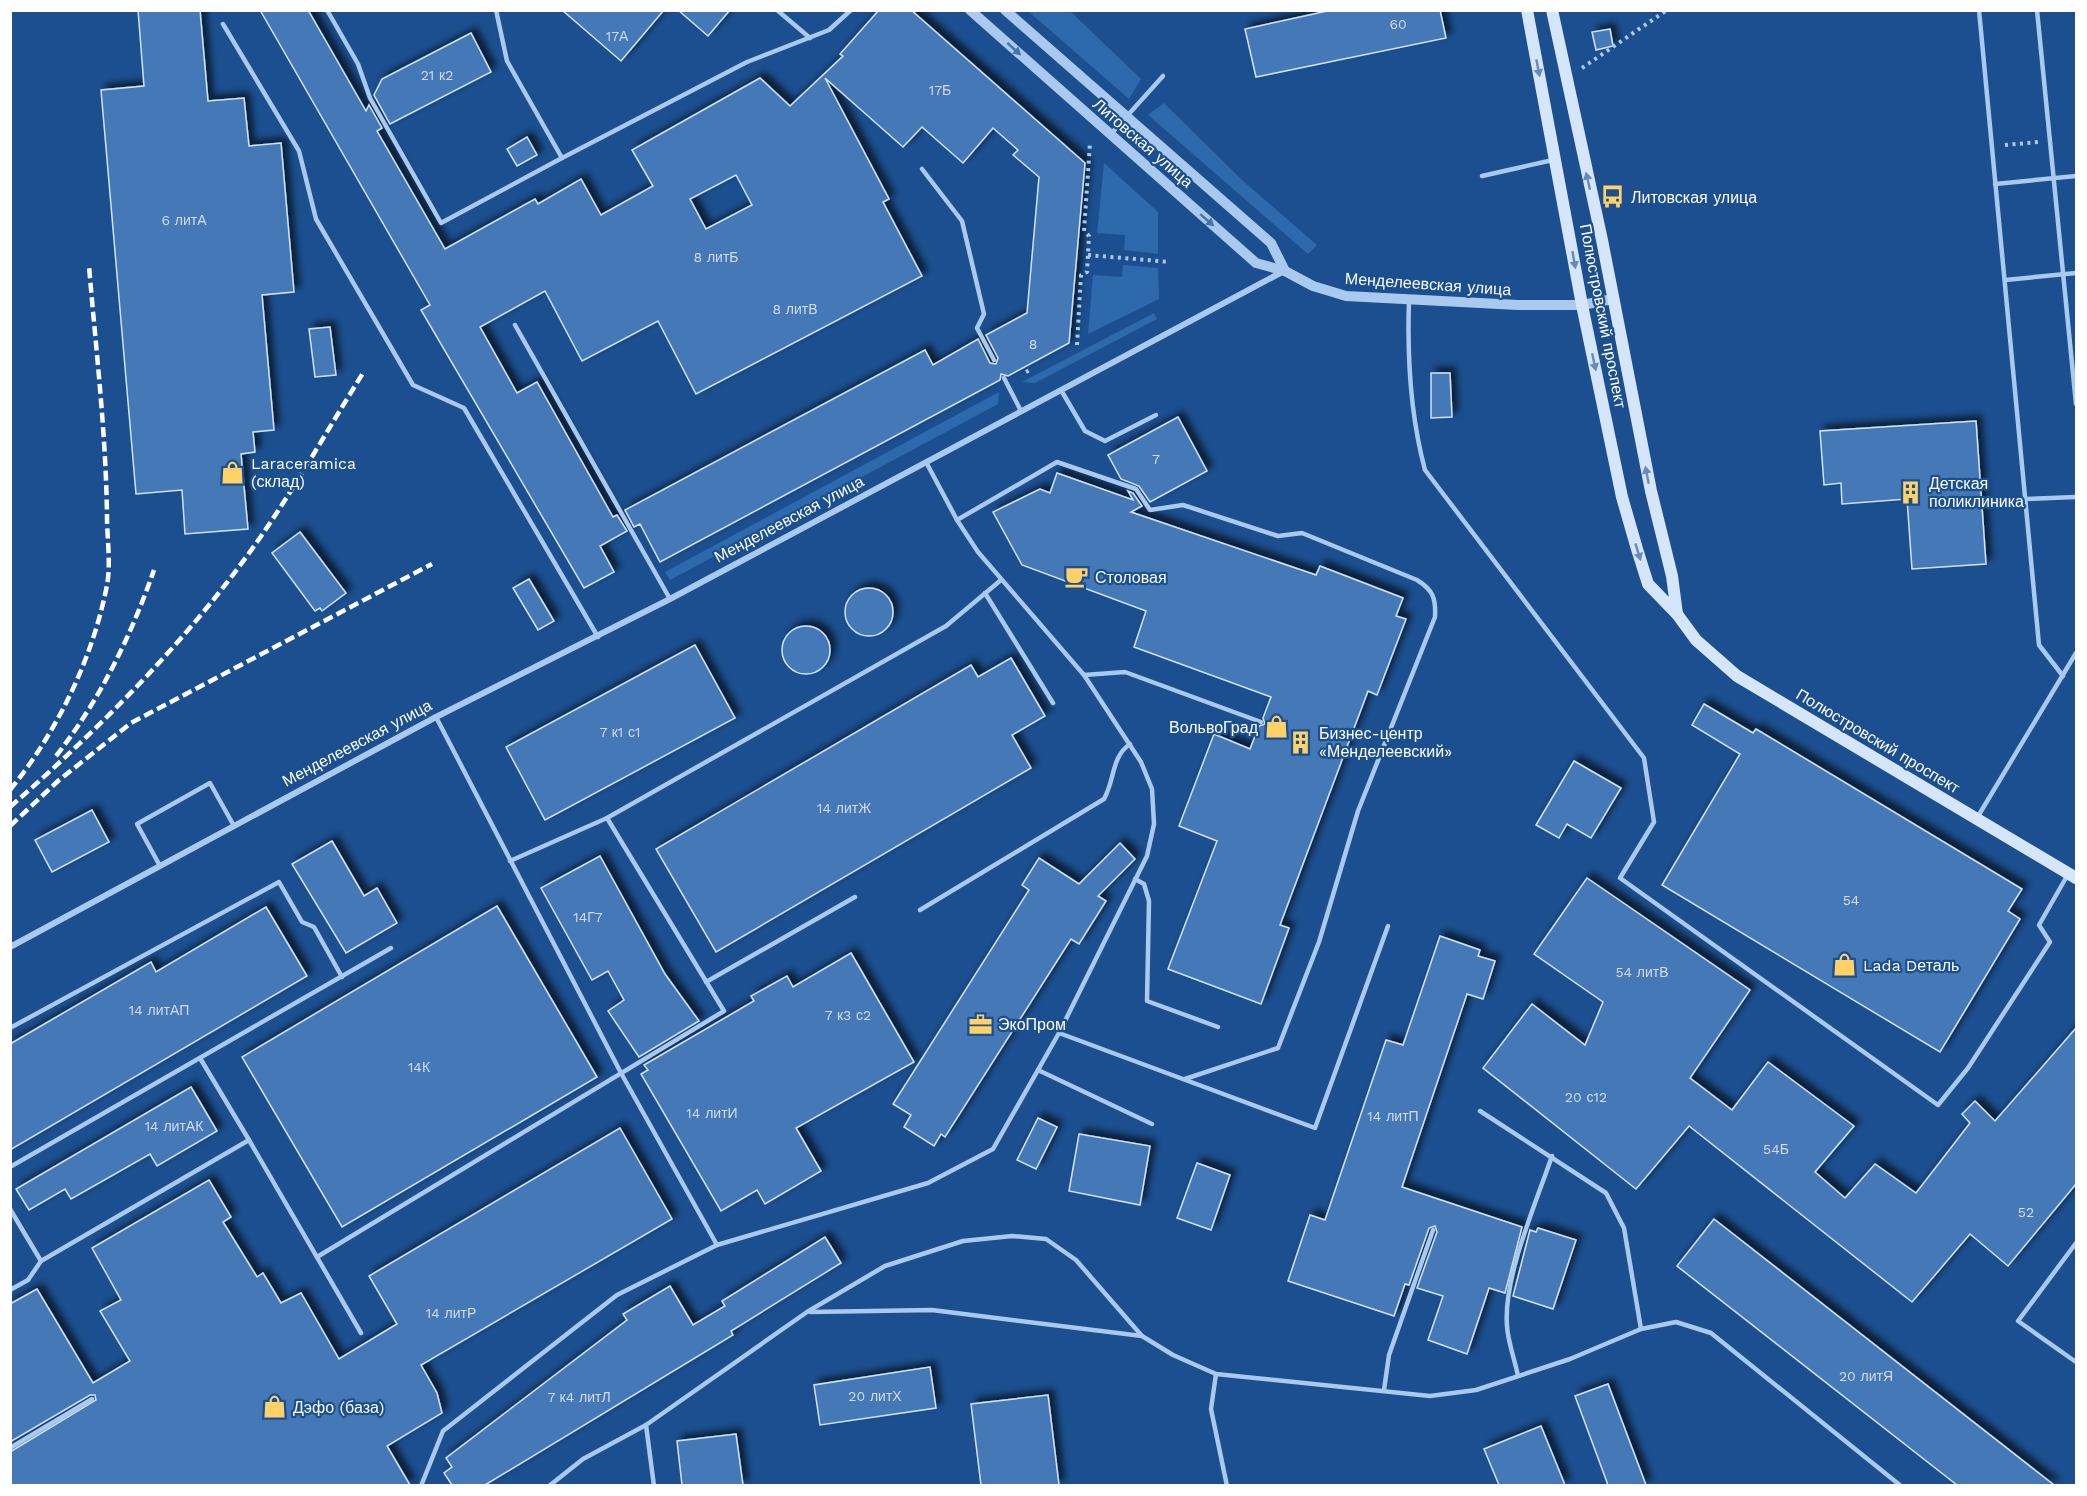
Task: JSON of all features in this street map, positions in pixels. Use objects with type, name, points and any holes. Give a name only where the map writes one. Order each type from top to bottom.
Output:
[{"type":"main road","name":"Полюстровский проспект","points":[[1527,10],[1582,305],[1623,497],[1636,549],[1648,584],[1677,614],[1702,646],[1737,676],[2072,875]]},
{"type":"main road","name":"Полюстровский проспект","points":[[1552,10],[1651,491],[1672,576],[1677,614]]},
{"type":"street","name":"Литовская улица","points":[[970,10],[1256,263],[1285,271]]},
{"type":"street","name":"Литовская улица","points":[[1005,10],[1271,243],[1285,271]]},
{"type":"street","name":"Менделеевская улица","points":[[10,947],[436,717],[598,637],[1285,271],[1313,286],[1346,296],[1410,301],[1582,305],[1613,299]]},
{"type":"lane","points":[[327,10],[358,64],[370,98],[441,223],[747,62],[830,30],[851,10]]},
{"type":"lane","points":[[496,10],[507,61],[562,158]]},
{"type":"lane","points":[[777,10],[810,38]]},
{"type":"lane","points":[[1979,10],[2039,645],[2063,676]]},
{"type":"lane","points":[[2037,10],[2076,404]]},
{"type":"lane","points":[[223,24],[299,151],[316,219],[413,385],[464,408],[598,637]]},
{"type":"lane","points":[[1110,135],[1163,76]]},
{"type":"lane","points":[[1482,176],[1556,159]]},
{"type":"lane","points":[[922,169],[962,221],[984,314],[977,328],[994,360]]},
{"type":"lane","points":[[1995,184],[2076,176]]},
{"type":"lane","points":[[2005,280],[2076,273]]},
{"type":"lane","points":[[1410,301],[1409,373],[1412,414],[1425,470],[1644,758],[1654,822],[1620,878],[1938,1105],[1968,1068],[2050,942],[2039,925],[2072,875]]},
{"type":"lane","points":[[515,325],[670,599]]},
{"type":"lane","points":[[1004,378],[1022,411]]},
{"type":"lane","points":[[1061,390],[1085,431],[1105,441],[1156,415]]},
{"type":"lane","points":[[421,1485],[443,1431],[617,1295],[717,1245],[928,1183],[993,1149],[1059,1034],[1147,856],[1154,824],[1152,789],[1130,744],[1084,675],[1001,580],[957,520],[926,462]]},
{"type":"lane","points":[[957,520],[1057,462],[1136,489],[1150,510],[1183,505],[1278,536],[1302,533],[1417,580],[1429,588],[1436,601],[1435,617],[1358,811],[1319,942],[1278,1048],[1185,1079]]},
{"type":"lane","points":[[2025,499],[2076,497]]},
{"type":"lane","points":[[510,861],[607,818],[946,626],[1001,580]]},
{"type":"lane","points":[[985,593],[1053,703]]},
{"type":"lane","points":[[1977,819],[2076,653]]},
{"type":"lane","points":[[1084,675],[1125,672],[1261,722]]},
{"type":"lane","points":[[436,717],[621,1073],[717,1245]]},
{"type":"lane","points":[[920,910],[1104,798],[1111,786],[1116,760],[1121,751],[1130,744]]},
{"type":"lane","points":[[160,866],[137,824],[210,783],[234,826]]},
{"type":"lane","points":[[317,1257],[724,1011],[607,818]]},
{"type":"lane","points":[[1135,879],[1144,884],[1149,901],[1147,1001],[1218,1027]]},
{"type":"lane","points":[[10,1028],[279,882],[303,922],[314,927],[342,977]]},
{"type":"lane","points":[[706,982],[855,897]]},
{"type":"lane","points":[[1059,1034],[1315,1128],[1388,926]]},
{"type":"lane","points":[[10,1167],[391,948]]},
{"type":"lane","points":[[200,1058],[361,1333]]},
{"type":"lane","points":[[1038,1070],[1152,1124]]},
{"type":"lane","points":[[1480,1111],[1606,1193],[1624,1228],[1641,1329]]},
{"type":"lane","points":[[10,1290],[28,1280],[41,1261],[249,1140]]},
{"type":"lane","points":[[1518,1376],[1507,1326],[1512,1276],[1552,1156]]},
{"type":"lane","points":[[10,1209],[41,1261]]},
{"type":"lane","points":[[1384,1390],[1389,1355],[1433,1230]]},
{"type":"lane","points":[[549,1485],[584,1459],[646,1425],[807,1312],[885,1266],[963,1242],[1012,1236],[1046,1239],[1076,1260],[1142,1336],[1173,1355],[1216,1374],[1430,1396],[1476,1389],[1570,1359],[1641,1329],[1676,1322],[1711,1333],[1901,1485]]},
{"type":"lane","points":[[2076,1244],[2018,1322],[2076,1362]]},
{"type":"lane","points":[[807,1312],[933,1310],[1142,1336]]},
{"type":"lane","points":[[1216,1374],[1211,1409],[1227,1485]]},
{"type":"lane","points":[[10,1448],[92,1400]]},
{"type":"lane","points":[[646,1425],[654,1485]]},
{"type":"path","points":[[1582,68],[1667,10]]},
{"type":"path","points":[[1992,147],[2050,141]]},
{"type":"path","points":[[1077,345],[1081,275],[1087,272],[1089,236],[1084,231],[1090,143]]},
{"type":"path","points":[[1088,255],[1170,262]]},
{"type":"path","points":[[1026,372],[1032,369]]},
{"type":"shaded area","points":[[1028,11],[1070,11],[1141,79],[1129,99]]},
{"type":"shaded area","points":[[1164,103],[1242,180],[1317,245],[1308,254],[1148,115]]},
{"type":"shaded area","points":[[1104,163],[1158,212],[1158,254],[1124,250],[1125,235],[1097,233]]},
{"type":"shaded area","points":[[1123,265],[1158,268],[1159,299],[1088,334],[1093,275],[1122,277]]},
{"type":"shaded area","points":[[1154,313],[1157,319],[1035,383],[1022,382]]},
{"type":"shaded area","points":[[999,392],[998,404],[670,580],[665,572]]},
{"type":"building","points":[[138,10],[200,10],[208,101],[244,98],[249,146],[281,143],[294,292],[262,295],[274,430],[253,432],[255,452],[241,454],[248,529],[185,534],[182,490],[136,494],[101,90],[144,86]]},
{"type":"building","points":[[260,10],[308,10],[366,111],[369,105],[382,128],[377,131],[445,249],[535,199],[538,204],[581,179],[601,215],[653,186],[632,150],[760,78],[790,106],[843,56],[840,54],[879,10],[911,10],[1085,163],[1069,343],[1008,376],[1001,374],[1000,380],[660,562],[640,524],[634,527],[625,510],[925,350],[933,365],[978,339],[990,363],[996,364],[998,358],[986,335],[1027,313],[1039,177],[1013,155],[1018,150],[993,128],[963,163],[922,127],[903,147],[825,78],[889,199],[883,202],[922,276],[696,394],[658,321],[582,361],[545,291],[480,327],[517,393],[537,382],[613,517],[617,515],[627,531],[600,546],[614,572],[584,588],[421,310],[430,305]],"holes":[[[736,175],[752,205],[706,229],[690,199]]]},
{"type":"building","points":[[562,10],[664,10],[621,61]]},
{"type":"building","points":[[678,10],[730,10],[708,36]]},
{"type":"building","points":[[1332,10],[1440,10],[1446,38],[1256,77],[1245,29]]},
{"type":"building","points":[[1610,29],[1613,46],[1596,50],[1592,32]]},
{"type":"building","points":[[471,33],[491,72],[390,124],[374,95],[382,79]]},
{"type":"building","points":[[527,137],[537,155],[517,166],[507,149]]},
{"type":"building","points":[[330,327],[336,375],[315,377],[309,329]]},
{"type":"building","points":[[1431,373],[1450,373],[1452,417],[1431,418]]},
{"type":"building","points":[[1178,417],[1207,471],[1150,502],[1139,486],[1121,479],[1108,455]]},
{"type":"building","name":"Детская поликлиника","points":[[1976,421],[1986,564],[1912,569],[1907,499],[1842,504],[1841,483],[1824,485],[1820,431]]},
{"type":"building","name":"Бизнес-центр «Менделеевский»","points":[[1057,473],[1133,500],[1128,491],[1133,493],[1142,506],[1131,512],[1316,575],[1320,566],[1403,598],[1396,616],[1406,619],[1377,695],[1368,691],[1280,925],[1289,928],[1261,1004],[1168,969],[1217,841],[1179,826],[1214,734],[1250,749],[1259,726],[1265,724],[1263,718],[1271,697],[1134,647],[1146,611],[1022,565],[993,512],[1040,489],[1050,493]]},
{"type":"building","points":[[300,532],[346,593],[322,611],[320,608],[315,611],[272,553]]},
{"type":"building","points":[[529,579],[554,621],[538,630],[513,588]]},
{"type":"building","points":[[869,588],[886,595],[893,612],[886,629],[869,636],[852,629],[845,612],[852,595]]},
{"type":"building","points":[[806,626],[823,633],[830,650],[823,667],[806,674],[789,667],[782,650],[789,633]]},
{"type":"building","points":[[695,645],[735,718],[545,820],[506,747]]},
{"type":"building","points":[[1011,658],[1045,716],[1012,735],[1031,768],[716,952],[656,849],[971,665],[978,677]]},
{"type":"building","points":[[1704,704],[1753,733],[1756,729],[2022,889],[2008,911],[2020,919],[1940,1052],[1662,885],[1740,754],[1692,725]]},
{"type":"building","points":[[1574,761],[1621,788],[1591,838],[1567,824],[1559,838],[1536,825]]},
{"type":"building","points":[[92,810],[109,842],[52,872],[35,840]]},
{"type":"building","points":[[332,841],[364,896],[377,888],[397,923],[346,953],[292,864]]},
{"type":"building","name":"ЭкоПром","points":[[1120,843],[1135,859],[1098,896],[1106,901],[1079,944],[1071,939],[945,1137],[941,1134],[934,1146],[904,1127],[911,1115],[893,1104],[1029,890],[1022,885],[1039,858],[1079,884]]},
{"type":"building","points":[[600,856],[665,974],[699,1021],[639,1057],[608,1011],[624,1000],[608,971],[592,980],[541,888]]},
{"type":"building","points":[[1587,878],[1750,990],[1690,1078],[1732,1110],[1768,1062],[1854,1126],[1815,1172],[1845,1198],[1875,1164],[1916,1193],[1970,1123],[1962,1114],[1975,1101],[1995,1121],[2076,1028],[2076,1184],[2008,1266],[1970,1234],[1912,1302],[1689,1126],[1636,1189],[1483,1068],[1532,1004],[1585,1045],[1603,1002],[1534,954]]},
{"type":"building","points":[[497,906],[597,1077],[342,1227],[242,1057]]},
{"type":"building","points":[[266,907],[307,976],[10,1150],[10,1044],[151,962],[156,972]]},
{"type":"building","points":[[1440,936],[1480,950],[1478,956],[1495,961],[1483,999],[1467,994],[1402,1187],[1522,1227],[1505,1293],[1489,1288],[1467,1354],[1428,1340],[1443,1296],[1417,1288],[1437,1232],[1435,1226],[1429,1228],[1409,1285],[1405,1284],[1394,1316],[1288,1281],[1310,1215],[1325,1220],[1386,1040],[1403,1045]]},
{"type":"building","points":[[851,953],[914,1062],[796,1128],[821,1171],[765,1204],[757,1190],[721,1211],[641,1074],[648,1070],[644,1065],[754,1001],[751,996],[787,976],[793,987]]},
{"type":"building","points":[[191,1087],[217,1131],[157,1166],[150,1154],[71,1199],[65,1189],[29,1210],[16,1189]]},
{"type":"building","points":[[1038,1118],[1057,1127],[1036,1169],[1017,1160]]},
{"type":"building","points":[[620,1128],[672,1219],[421,1365],[437,1393],[442,1413],[387,1446],[410,1485],[10,1485],[10,1452],[96,1400],[95,1395],[90,1395],[10,1442],[10,1304],[37,1289],[93,1383],[130,1361],[100,1311],[121,1300],[92,1248],[209,1180],[231,1217],[223,1222],[257,1277],[263,1273],[281,1303],[301,1293],[339,1359],[397,1324],[369,1276]]},
{"type":"building","points":[[1079,1134],[1150,1146],[1140,1205],[1069,1191]]},
{"type":"building","points":[[1197,1163],[1230,1175],[1211,1230],[1177,1218]]},
{"type":"building","points":[[1714,1219],[2054,1485],[1957,1485],[1677,1266]]},
{"type":"building","points":[[1538,1228],[1576,1240],[1553,1309],[1513,1296],[1530,1230],[1536,1232]]},
{"type":"building","points":[[825,1237],[841,1263],[731,1331],[733,1335],[485,1485],[452,1485],[444,1473],[452,1467],[446,1458],[627,1320],[623,1314],[670,1286],[693,1325],[725,1306],[722,1301]]},
{"type":"building","points":[[930,1367],[936,1408],[820,1425],[814,1385]]},
{"type":"building","points":[[1608,1384],[1646,1485],[1608,1485],[1575,1396]]},
{"type":"building","points":[[1048,1395],[1059,1485],[981,1485],[971,1404]]},
{"type":"building","points":[[1541,1426],[1565,1485],[1499,1485],[1484,1449]]},
{"type":"building","points":[[736,1434],[743,1485],[682,1485],[677,1441]]},
{"type":"railway","points":[[10,790],[43,744],[71,693],[93,640],[107,585],[109,560],[105,454],[89,266]]},
{"type":"railway","points":[[10,807],[82,741],[152,671],[216,596],[274,517],[363,373]]},
{"type":"railway","points":[[10,826],[58,781],[131,723],[432,564]]},
{"type":"railway","points":[[56,756],[87,713],[113,667],[154,570]]},
{"type":"place","name":"Литовская улица","points":[[1613,197]]},
{"type":"place","name":"Laraceramica (склад)","points":[[233,472]]},
{"type":"place","name":"Детская поликлиника","points":[[1911,492]]},
{"type":"place","name":"Столовая","points":[[1077,577]]},
{"type":"place","name":"ВольвоГрад","points":[[1276,727]]},
{"type":"place","name":"Бизнес-центр «Менделеевский»","points":[[1301,742]]},
{"type":"place","name":"Lada Dеталь","points":[[1845,965]]},
{"type":"place","name":"ЭкоПром","points":[[980,1024]]},
{"type":"place","name":"Дэфо (база)","points":[[275,1407]]}]
